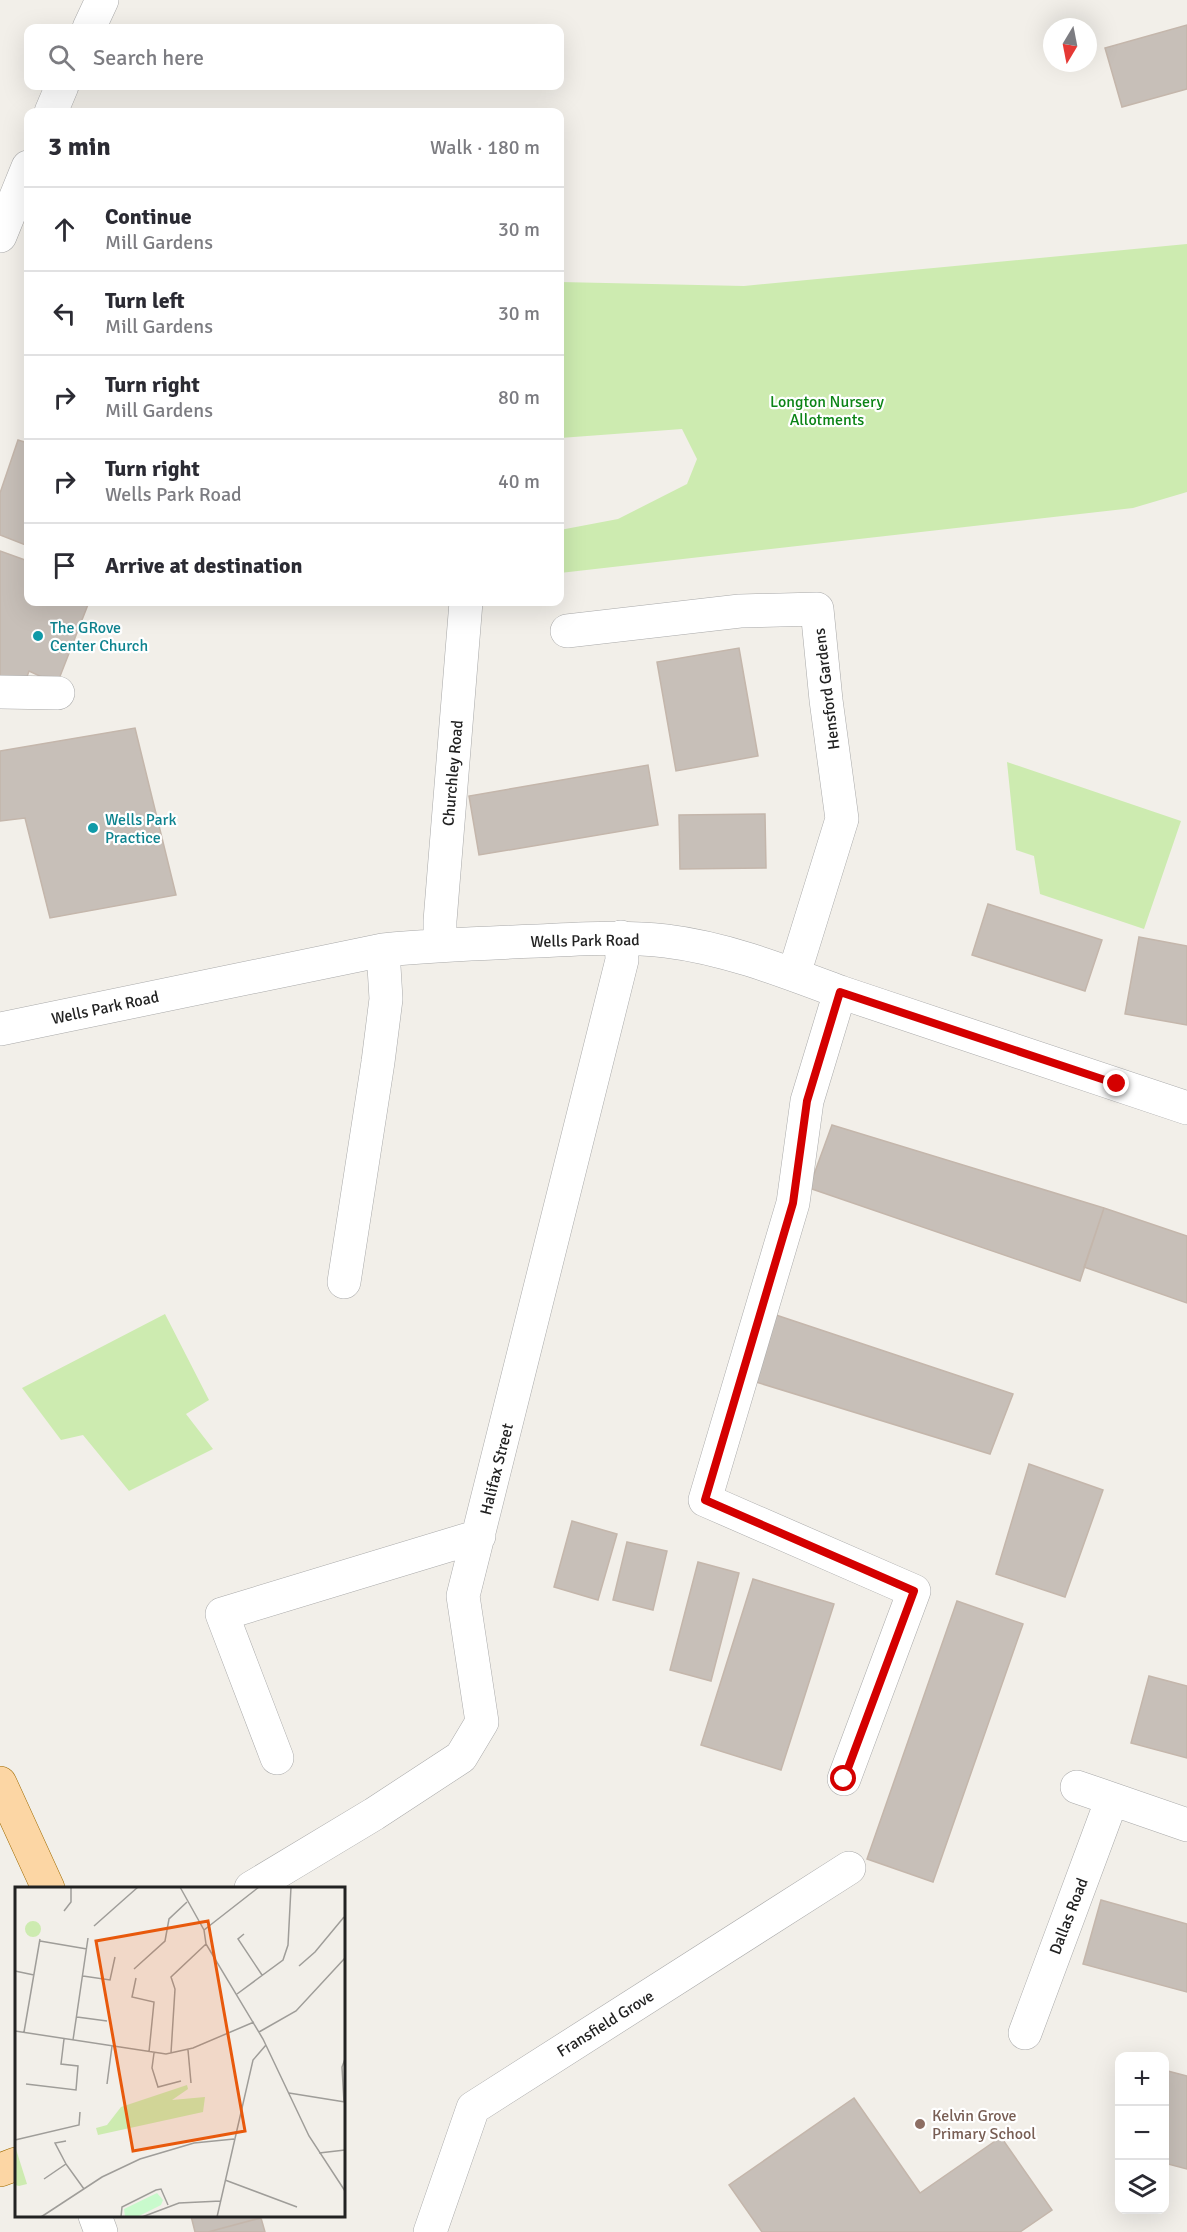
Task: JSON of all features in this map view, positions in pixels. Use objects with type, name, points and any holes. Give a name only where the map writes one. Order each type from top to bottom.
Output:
[{"type":"main road","points":[[0,1783],[48,1887]]},
{"type":"main road","points":[[0,2170],[15,2164]]},
{"type":"street","points":[[91,24],[102,0]]},
{"type":"street","points":[[53,108],[60,90]]},
{"type":"street","points":[[0,236],[24,176]]},
{"type":"street","name":"Churchley Road","points":[[440,945],[466,606]]},
{"type":"street","name":"Hensford Gardens","points":[[567,631],[740,611],[817,609],[825,700],[842,819],[794,974]]},
{"type":"street","points":[[0,692],[58,693]]},
{"type":"street","name":"Wells Park Road","points":[[0,1029],[384,950],[440,945],[621,937],[667,941],[703,948],[794,974],[840,992],[1187,1108]]},
{"type":"street","name":"Halifax Street","points":[[253,1887],[374,1814],[461,1757],[482,1722],[463,1596],[622,960],[621,937]]},
{"type":"street","points":[[344,1282],[386,999],[384,950]]},
{"type":"street","points":[[840,992],[807,1101],[793,1203],[705,1500],[914,1591],[844,1779]]},
{"type":"street","points":[[277,1758],[222,1614],[479,1536]]},
{"type":"street","points":[[1077,1787],[1187,1825]]},
{"type":"street","name":"Dallas Road","points":[[1025,2033],[1112,1799]]},
{"type":"street","name":"Fransfield Grove","points":[[430,2232],[472,2108],[849,1868]]},
{"type":"street","points":[[95,2217],[102,2232]]},
{"type":"green space","name":"Longton Nursery Allotments","points":[[1187,244],[1187,492],[1133,508],[564,573],[564,529],[618,519],[687,484],[697,459],[682,429],[564,438],[564,282],[744,286]]},
{"type":"green space","points":[[1007,762],[1181,821],[1144,929],[1040,894],[1034,856],[1016,850]]},
{"type":"green space","points":[[165,1314],[209,1400],[186,1414],[213,1449],[129,1491],[83,1435],[61,1440],[22,1388]]},
{"type":"building","points":[[1187,25],[1187,89],[1122,107],[1105,48]]},
{"type":"building","points":[[18,440],[24,442],[24,544],[0,535],[0,493]]},
{"type":"building","name":"The GRove Center Church","points":[[0,551],[24,560],[24,606],[87,606],[57,684],[29,671],[23,688],[0,677]]},
{"type":"building","points":[[739,648],[758,756],[676,771],[657,662]]},
{"type":"building","name":"Wells Park Practice","points":[[135,728],[176,895],[50,918],[25,818],[0,821],[0,751]]},
{"type":"building","points":[[648,765],[658,825],[479,855],[469,796]]},
{"type":"building","points":[[765,814],[766,868],[680,869],[679,815]]},
{"type":"building","points":[[988,904],[1102,940],[1085,991],[972,955]]},
{"type":"building","points":[[1139,937],[1187,946],[1187,1025],[1125,1014]]},
{"type":"building","points":[[832,1125],[1104,1208],[1080,1281],[809,1188]]},
{"type":"building","points":[[1104,1208],[1187,1236],[1187,1303],[1084,1267]]},
{"type":"building","points":[[773,1314],[1013,1394],[990,1454],[756,1382]]},
{"type":"building","points":[[1029,1464],[1103,1490],[1065,1597],[996,1574]]},
{"type":"building","points":[[572,1521],[617,1534],[598,1600],[554,1587]]},
{"type":"building","points":[[627,1542],[667,1551],[653,1610],[613,1600]]},
{"type":"building","points":[[698,1562],[739,1573],[711,1681],[670,1670]]},
{"type":"building","points":[[753,1579],[834,1604],[781,1770],[701,1745]]},
{"type":"building","points":[[957,1601],[1023,1624],[933,1882],[867,1859]]},
{"type":"building","points":[[1149,1676],[1187,1686],[1187,1758],[1131,1743]]},
{"type":"building","points":[[1101,1900],[1187,1924],[1187,1992],[1083,1964]]},
{"type":"building","points":[[1169,2071],[1187,2076],[1187,2169],[1169,2164]]},
{"type":"building","points":[[854,2098],[920,2193],[1001,2137],[1052,2210],[1020,2232],[762,2232],[729,2185]]},
{"type":"building","points":[[191,2217],[264,2217],[208,2232],[195,2232]]},
{"type":"building","points":[[261,2218],[265,2232],[208,2232]]},
{"type":"place","name":"The GRove Center Church","points":[[38,636]]},
{"type":"place","name":"Wells Park Practice","points":[[93,828]]},
{"type":"place","name":"Kelvin Grove Primary School","points":[[920,2124]]},
{"type":"route","points":[[844,1779],[914,1591],[705,1500],[793,1203],[807,1101],[840,992],[1117,1084]]}]
